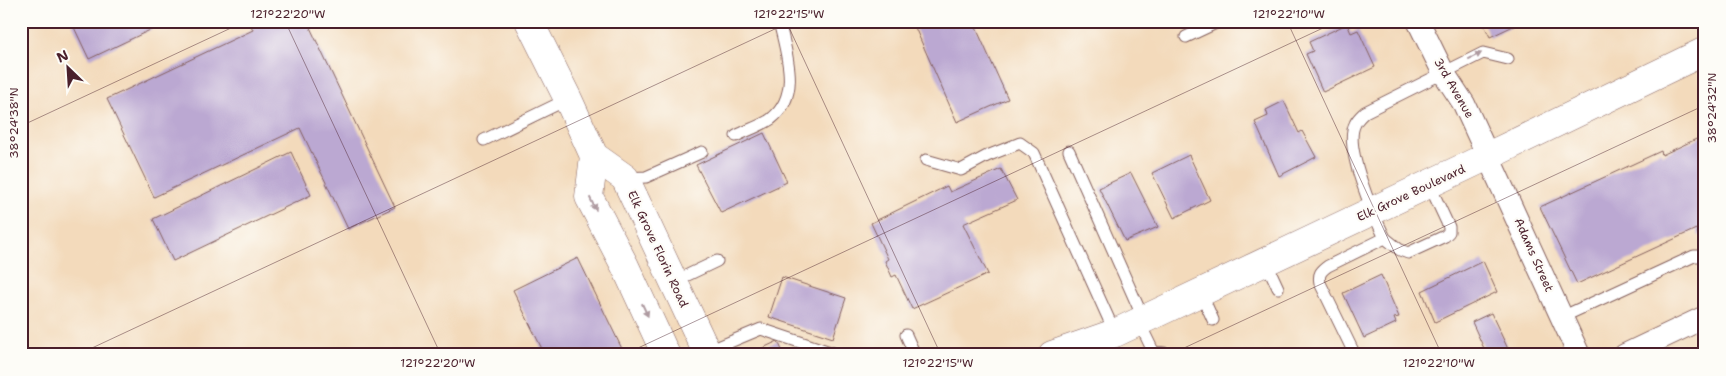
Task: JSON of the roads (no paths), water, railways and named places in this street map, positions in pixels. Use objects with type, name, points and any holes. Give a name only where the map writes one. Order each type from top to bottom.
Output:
[{"type":"main road","points":[[529,21],[594,156],[589,196],[625,266],[666,355]]},
{"type":"main road","name":"Elk Grove Boulevard","points":[[1052,355],[1140,321],[1372,212],[1705,51]]},
{"type":"main road","name":"Elk Grove Florin Road","points":[[594,156],[625,178],[707,353]]},
{"type":"main road","name":"Elk Grove Boulevard","points":[[1084,355],[1140,321]]},
{"type":"street","name":"3rd Avenue","points":[[1418,21],[1443,72],[1464,104],[1488,156]]},
{"type":"street","name":"Adams Street","points":[[1488,156],[1579,355]]},
{"type":"street","points":[[1625,355],[1705,317]]},
{"type":"lane","points":[[736,136],[770,119],[784,105],[791,77],[779,21]]},
{"type":"lane","points":[[1186,37],[1220,21]]},
{"type":"lane","points":[[1429,184],[1449,227],[1449,232],[1445,236],[1408,253],[1400,250],[1385,238],[1372,212],[1352,152],[1354,125],[1365,112],[1483,53],[1508,59]]},
{"type":"lane","points":[[484,140],[568,99]]},
{"type":"lane","points":[[926,160],[961,170],[987,156],[1020,143],[1034,153],[1140,321]]},
{"type":"lane","points":[[1069,151],[1153,351],[1174,355]]},
{"type":"lane","points":[[625,178],[646,177],[702,152]]},
{"type":"lane","points":[[1356,355],[1320,283],[1319,276],[1321,271],[1328,266],[1385,238]]},
{"type":"lane","points":[[1562,317],[1694,256],[1705,256]]},
{"type":"lane","points":[[673,282],[717,261]]},
{"type":"lane","points":[[1266,262],[1278,288]]},
{"type":"lane","points":[[1200,293],[1213,320]]},
{"type":"lane","points":[[707,353],[761,329],[839,355]]},
{"type":"lane","points":[[906,335],[915,355]]}]
